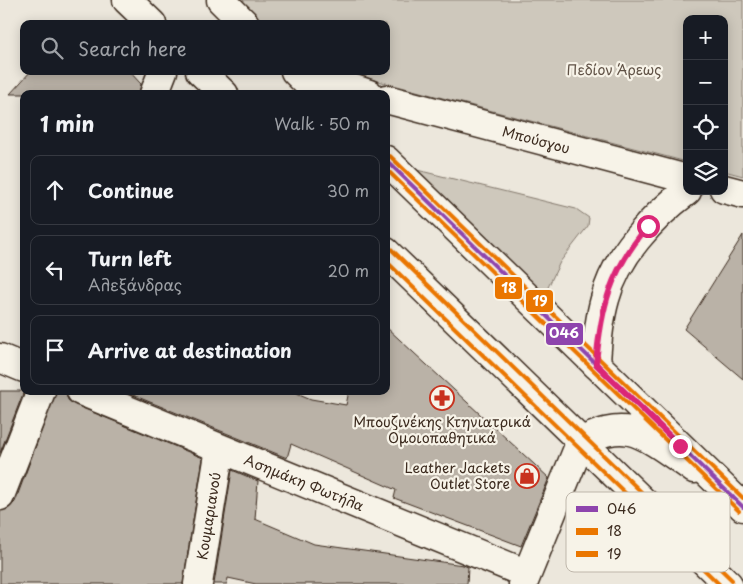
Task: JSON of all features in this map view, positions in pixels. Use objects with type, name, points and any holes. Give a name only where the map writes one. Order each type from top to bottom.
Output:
[{"type":"street","points":[[127,0],[148,20]]},
{"type":"street","points":[[221,0],[242,20]]},
{"type":"street","points":[[156,90],[161,75]]},
{"type":"street","points":[[204,75],[220,90]]},
{"type":"street","points":[[299,75],[314,90]]},
{"type":"street","points":[[313,75],[357,90]]},
{"type":"street","name":"Μπούσγου","points":[[390,100],[683,178]]},
{"type":"street","points":[[390,164],[727,492]]},
{"type":"street","points":[[728,190],[743,194]]},
{"type":"street","points":[[596,364],[605,298],[615,276],[633,244],[648,226],[683,195]]},
{"type":"street","points":[[390,256],[633,492]]},
{"type":"street","points":[[0,358],[20,366]]},
{"type":"street","points":[[0,496],[39,395]]},
{"type":"street","name":"Ασημάκη Φωτήλα","points":[[91,395],[220,448],[525,579]]},
{"type":"street","points":[[525,579],[581,441],[604,432],[630,431],[657,444],[724,492]]},
{"type":"street","name":"Κουμαριανού","points":[[198,584],[220,448]]},
{"type":"street","points":[[716,572],[728,584]]},
{"type":"green space","name":"Πεδίον Άρεως","points":[[234,0],[743,0],[743,176],[728,172],[728,15],[683,15],[683,161],[355,75],[390,75],[390,20],[254,20]]},
{"type":"green space","points":[[417,170],[576,209],[589,218],[588,226],[560,262],[542,300],[416,177]]},
{"type":"building","points":[[27,75],[133,75],[141,84],[140,90],[20,90],[20,94],[10,94]]},
{"type":"building","points":[[743,235],[743,379],[684,329]]},
{"type":"building","points":[[390,331],[549,478],[521,546],[394,498],[396,490],[291,444],[287,458],[133,395],[302,395],[311,399],[346,405],[348,395],[390,395]]},
{"type":"building","points":[[0,391],[20,391],[20,395],[22,395],[0,453]]},
{"type":"building","points":[[55,395],[67,395],[68,400],[75,405],[203,458],[183,584],[0,584],[0,511],[9,508],[15,502]]},
{"type":"building","points":[[232,470],[258,481],[255,519],[314,544],[463,565],[468,567],[467,584],[256,584],[228,578],[227,584],[214,584]]},
{"type":"transit line","name":"19","points":[[390,156],[743,498]]},
{"type":"transit line","name":"046","points":[[390,164],[728,492]]},
{"type":"transit line","name":"18","points":[[390,173],[719,492]]},
{"type":"transit line","name":"19","points":[[390,248],[641,492]]},
{"type":"transit line","name":"18","points":[[390,265],[624,492]]},
{"type":"transit line","name":"046","points":[[730,494],[743,507]]},
{"type":"transit line","name":"18","points":[[730,502],[739,511]]},
{"type":"transit line","name":"18","points":[[707,572],[719,584]]},
{"type":"transit line","name":"19","points":[[724,572],[732,580]]},
{"type":"place","name":"Μπουζινέκης Κτηνιατρικά Ομοιοπαθητικά","points":[[442,398]]},
{"type":"place","name":"Leather Jackets Outlet Store","points":[[527,476]]},
{"type":"route","points":[[648,226],[633,244],[605,298],[600,322],[596,364],[680,446]]}]
